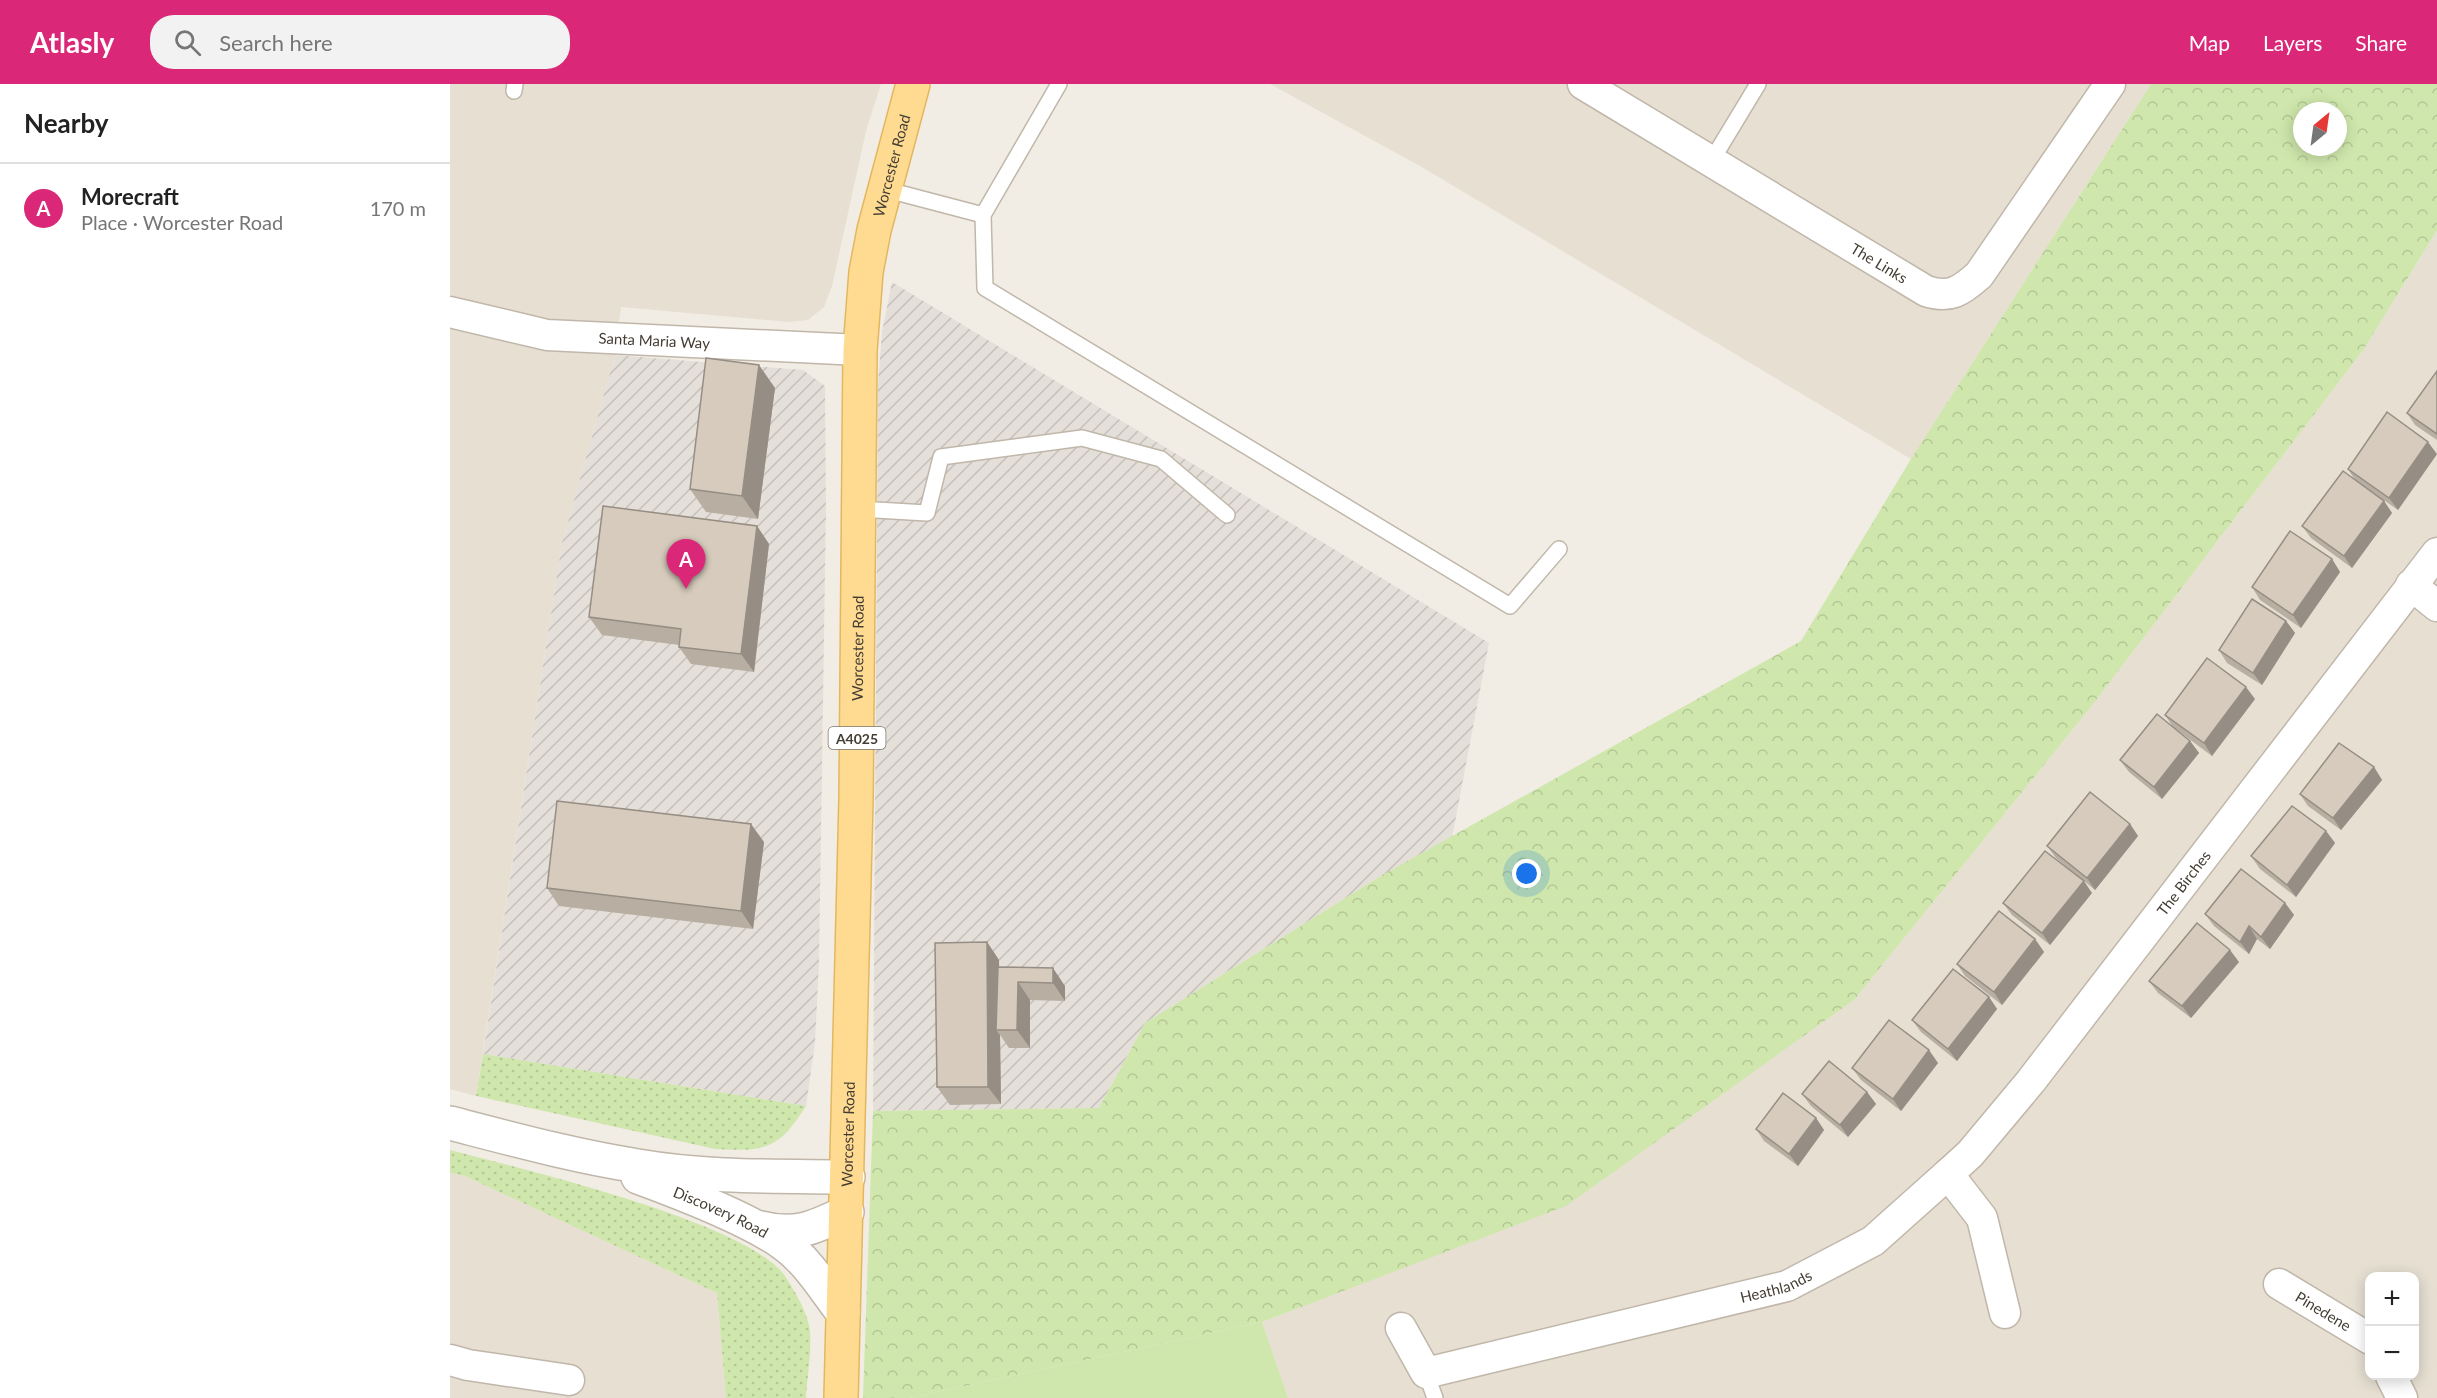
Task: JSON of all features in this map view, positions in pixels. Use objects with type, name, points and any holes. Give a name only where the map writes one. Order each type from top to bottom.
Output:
[{"type":"main road","name":"Worcester Road","points":[[841,1398],[848,1177],[860,350],[866,272],[884,189],[913,84]]},
{"type":"street","name":"The Links","points":[[1583,84],[1926,291],[1949,296],[1962,290],[1979,275],[2110,84]]},
{"type":"street","name":"Santa Maria Way","points":[[450,312],[547,335],[860,350]]},
{"type":"street","name":"The Birches","points":[[1948,1174],[1971,1154],[2031,1081],[2437,553]]},
{"type":"street","points":[[2411,585],[2437,606]]},
{"type":"street","name":"Discovery Road","points":[[450,1123],[568,1153],[639,1167],[723,1175],[848,1177]]},
{"type":"street","name":"Discovery Road","points":[[568,1153],[648,1181],[748,1225],[784,1244],[803,1260],[843,1313]]},
{"type":"street","points":[[1948,1174],[1982,1218],[2005,1313]]},
{"type":"street","name":"Heathlands","points":[[1430,1386],[1787,1286],[1873,1241],[1948,1174]]},
{"type":"street","points":[[748,1225],[778,1232],[810,1230],[847,1212]]},
{"type":"street","name":"Pinedene","points":[[2279,1284],[2365,1336]]},
{"type":"street","points":[[1401,1328],[1430,1386]]},
{"type":"street","points":[[450,1359],[468,1365],[569,1380]]},
{"type":"street","points":[[2393,1380],[2402,1398]]},
{"type":"lane","points":[[1059,84],[983,215],[985,288],[1510,606],[1558,549]]},
{"type":"lane","points":[[1712,160],[1758,84]]},
{"type":"lane","points":[[884,189],[983,215]]},
{"type":"lane","points":[[859,509],[927,513],[941,457],[1082,438],[1161,459],[1227,515]]},
{"type":"shaded area","points":[[450,84],[881,84],[866,131],[832,286],[824,307],[808,320],[789,322],[621,307],[615,355],[562,543],[476,1096],[450,1089]]},
{"type":"shaded area","points":[[1270,84],[2151,84],[1911,459],[1420,166]]},
{"type":"shaded area","points":[[2437,230],[2437,1398],[1288,1398],[1262,1322],[1566,1205],[1854,1000],[2090,708],[2364,349]]},
{"type":"shaded area","points":[[892,282],[1489,643],[1452,838],[1379,877],[1145,1023],[1099,1108],[873,1111],[878,383],[882,332]]},
{"type":"shaded area","points":[[615,355],[803,370],[825,386],[826,508],[819,962],[815,1043],[806,1106],[483,1054],[562,543]]},
{"type":"shaded area","points":[[450,1173],[465,1176],[717,1293],[726,1398],[450,1398]]},
{"type":"green space","points":[[2151,84],[2437,84],[2437,230],[2364,349],[2090,708],[1854,1000],[1566,1206],[1262,1322],[909,1398],[863,1398],[873,1111],[1099,1108],[1145,1023],[1379,877],[1801,641],[1911,459]]},
{"type":"green space","points":[[483,1054],[806,1106],[787,1131],[769,1145],[747,1150],[715,1149],[476,1096]]},
{"type":"green space","points":[[450,1150],[576,1184],[681,1217],[727,1236],[763,1256],[785,1276],[799,1299],[809,1325],[806,1398],[726,1398],[717,1293],[465,1176],[450,1173]]},
{"type":"green space","points":[[1262,1322],[1288,1398],[909,1398]]},
{"type":"building","points":[[706,358],[759,365],[742,496],[690,489]]},
{"type":"building","points":[[2437,371],[2437,434],[2407,413]]},
{"type":"building","points":[[2387,412],[2428,442],[2389,498],[2348,469]]},
{"type":"building","points":[[2343,471],[2384,501],[2344,556],[2302,526]]},
{"type":"building","points":[[603,506],[757,526],[741,654],[679,647],[681,629],[589,617]]},
{"type":"building","points":[[2290,531],[2332,559],[2293,615],[2252,587]]},
{"type":"building","points":[[2252,599],[2286,621],[2253,673],[2219,650]]},
{"type":"building","points":[[2207,658],[2246,687],[2204,743],[2165,715]]},
{"type":"building","points":[[2157,714],[2190,741],[2154,787],[2120,760]]},
{"type":"building","points":[[2339,743],[2374,767],[2333,818],[2300,794]]},
{"type":"building","points":[[2090,792],[2130,824],[2087,878],[2047,846]]},
{"type":"building","points":[[557,801],[751,824],[741,911],[547,888]]},
{"type":"building","points":[[2292,806],[2326,831],[2287,885],[2251,856]]},
{"type":"building","points":[[2045,851],[2084,881],[2042,933],[2003,903]]},
{"type":"building","points":[[2241,869],[2285,903],[2261,937],[2249,926],[2240,942],[2205,914]]},
{"type":"building","points":[[1999,911],[2035,939],[1994,992],[1957,964]]},
{"type":"building","points":[[2197,923],[2230,950],[2182,1006],[2149,981]]},
{"type":"building","points":[[987,942],[988,1087],[937,1087],[935,943]]},
{"type":"building","points":[[998,967],[1053,968],[1053,983],[1018,982],[1017,1030],[996,1030]]},
{"type":"building","points":[[1953,969],[1989,997],[1948,1049],[1912,1020]]},
{"type":"building","points":[[1889,1020],[1929,1050],[1893,1099],[1852,1068]]},
{"type":"building","points":[[1829,1061],[1867,1092],[1840,1125],[1802,1094]]},
{"type":"building","points":[[1783,1093],[1816,1118],[1789,1154],[1756,1129]]},
{"type":"place","name":"Morecraft","points":[[686,589]]}]
